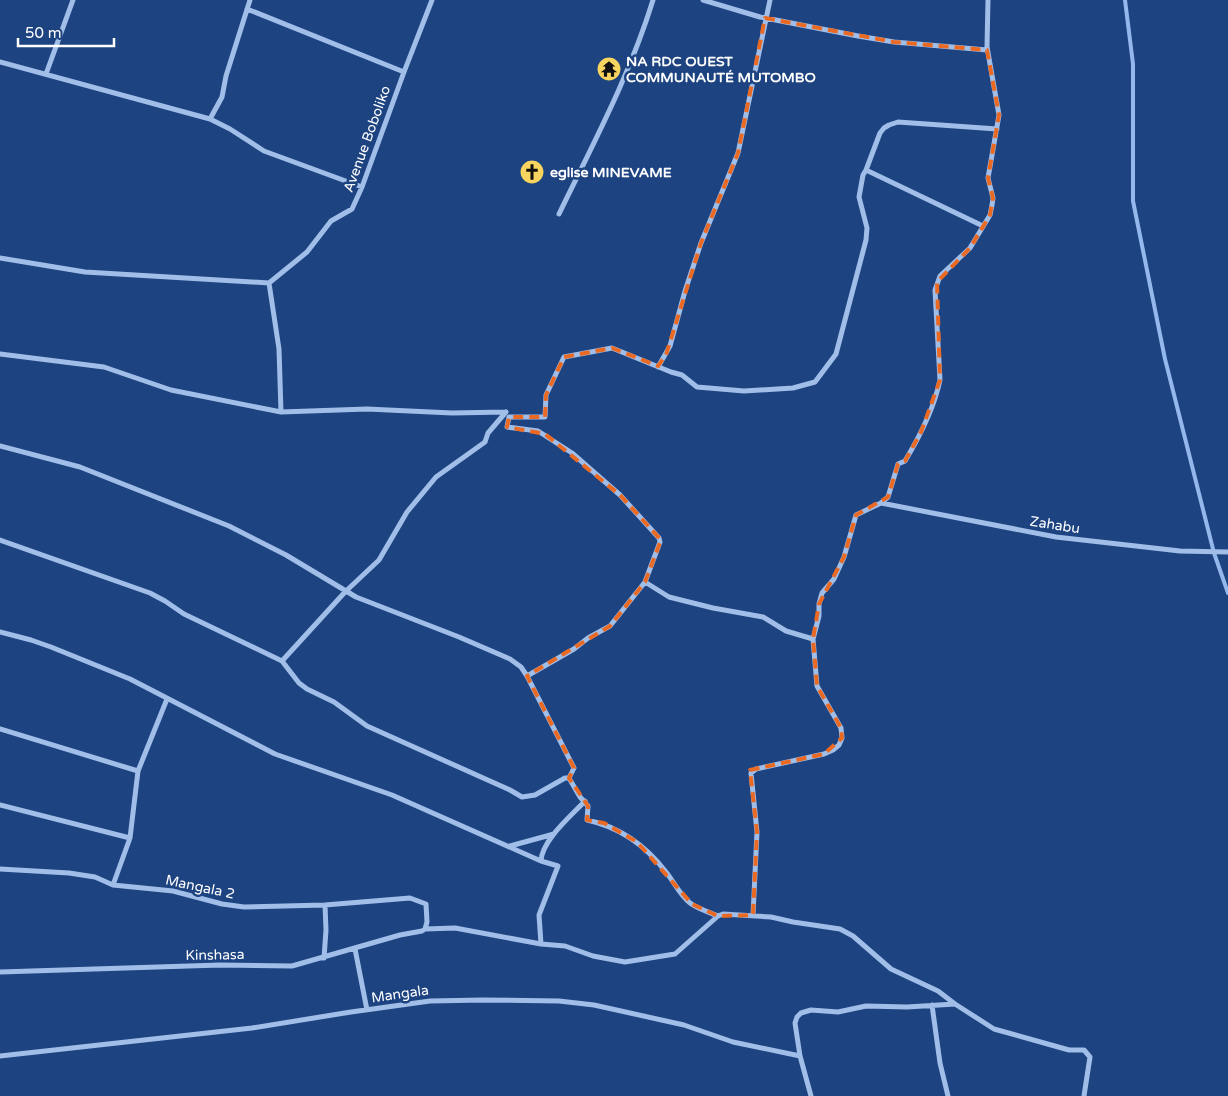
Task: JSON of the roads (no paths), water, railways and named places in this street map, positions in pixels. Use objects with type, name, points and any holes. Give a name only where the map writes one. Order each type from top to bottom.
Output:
[{"type":"street","points":[[46,74],[73,0]]},
{"type":"street","points":[[210,119],[222,97],[226,76],[250,0]]},
{"type":"street","name":"Avenue Boboliko","points":[[269,283],[307,252],[331,221],[352,209],[432,0]]},
{"type":"street","points":[[559,214],[627,72],[642,37],[653,0]]},
{"type":"street","points":[[703,0],[765,18],[894,42],[987,50]]},
{"type":"street","points":[[658,367],[670,346],[701,243],[738,153],[770,0]]},
{"type":"street","points":[[753,915],[757,832],[751,773],[756,769],[824,754],[839,745],[842,738],[841,728],[817,686],[813,640],[818,616],[818,604],[822,593],[834,579],[844,557],[856,515],[860,511],[881,503],[888,497],[898,464],[905,461],[917,442],[940,380],[935,290],[937,282],[944,271],[958,261],[970,248],[990,214],[992,205],[988,178],[999,115],[987,50],[988,0]]},
{"type":"street","points":[[247,9],[404,72]]},
{"type":"street","points":[[0,62],[210,119],[230,129],[264,151],[362,187]]},
{"type":"street","points":[[527,676],[610,626],[645,582],[660,542],[659,538],[620,495],[572,453],[538,430],[507,427],[509,417],[545,417],[546,395],[564,357],[612,348],[682,375],[697,387],[744,391],[793,388],[815,382],[836,354],[866,240],[867,228],[859,197],[863,175],[880,133],[888,125],[898,122],[997,129]]},
{"type":"street","points":[[866,170],[983,226]]},
{"type":"street","points":[[0,258],[85,272],[269,283],[279,349],[281,412]]},
{"type":"street","points":[[0,354],[104,368],[172,390],[281,412],[367,410],[452,413],[506,412],[488,432],[485,442],[436,477],[407,512],[379,560],[345,592],[282,661]]},
{"type":"street","points":[[0,446],[80,467],[229,526],[286,556],[345,592],[495,652],[521,667],[567,750],[574,768],[569,778],[535,795],[522,797],[367,726],[334,702],[299,683],[282,661],[184,614],[165,601],[0,540]]},
{"type":"street","name":"Zahabu","points":[[881,503],[1056,537],[1180,552],[1228,552]]},
{"type":"street","points":[[645,582],[669,596],[713,608],[763,617],[786,631],[813,640]]},
{"type":"street","points":[[0,632],[31,640],[130,679],[275,754],[392,795],[541,861],[558,866],[539,915],[541,944]]},
{"type":"street","points":[[113,885],[130,838],[138,771],[167,699]]},
{"type":"street","points":[[0,729],[138,771]]},
{"type":"street","points":[[569,778],[580,797],[588,806],[587,820],[604,824],[637,842],[666,872],[692,904],[718,916],[730,914],[753,915],[840,929],[854,936],[891,969],[938,991],[999,1032],[1069,1050],[1084,1050],[1090,1057],[1084,1096]]},
{"type":"street","points":[[541,861],[543,851],[554,834],[585,801]]},
{"type":"street","points":[[0,805],[130,838]]},
{"type":"street","points":[[510,846],[554,834]]},
{"type":"street","name":"Mangala 2","points":[[0,869],[95,877],[113,885],[173,890],[232,906],[276,908],[410,898],[426,904],[427,922],[425,929]]},
{"type":"street","points":[[324,958],[325,905]]},
{"type":"street","name":"Kinshasa","points":[[0,972],[220,965],[292,966],[425,929],[456,928],[541,944],[565,946],[593,956],[625,962],[647,960],[675,954],[718,916]]},
{"type":"street","points":[[356,949],[366,1010]]},
{"type":"street","name":"Mangala","points":[[0,1056],[252,1028],[430,1001],[559,1002],[594,1005],[684,1025],[733,1042],[800,1056]]},
{"type":"street","points":[[812,1096],[800,1056],[795,1022],[801,1013],[811,1010],[838,1012],[866,1006],[907,1007],[955,1004]]},
{"type":"street","points":[[932,1005],[940,1063],[948,1096]]},
{"type":"waterway","points":[[1125,0],[1133,64],[1133,201],[1165,359],[1214,553],[1228,593]]},
{"type":"place","name":"NA RDC OUEST COMMUNAUTÉ MUTOMBO","points":[[609,69]]},
{"type":"place","name":"eglise MINEVAME","points":[[532,172]]}]
